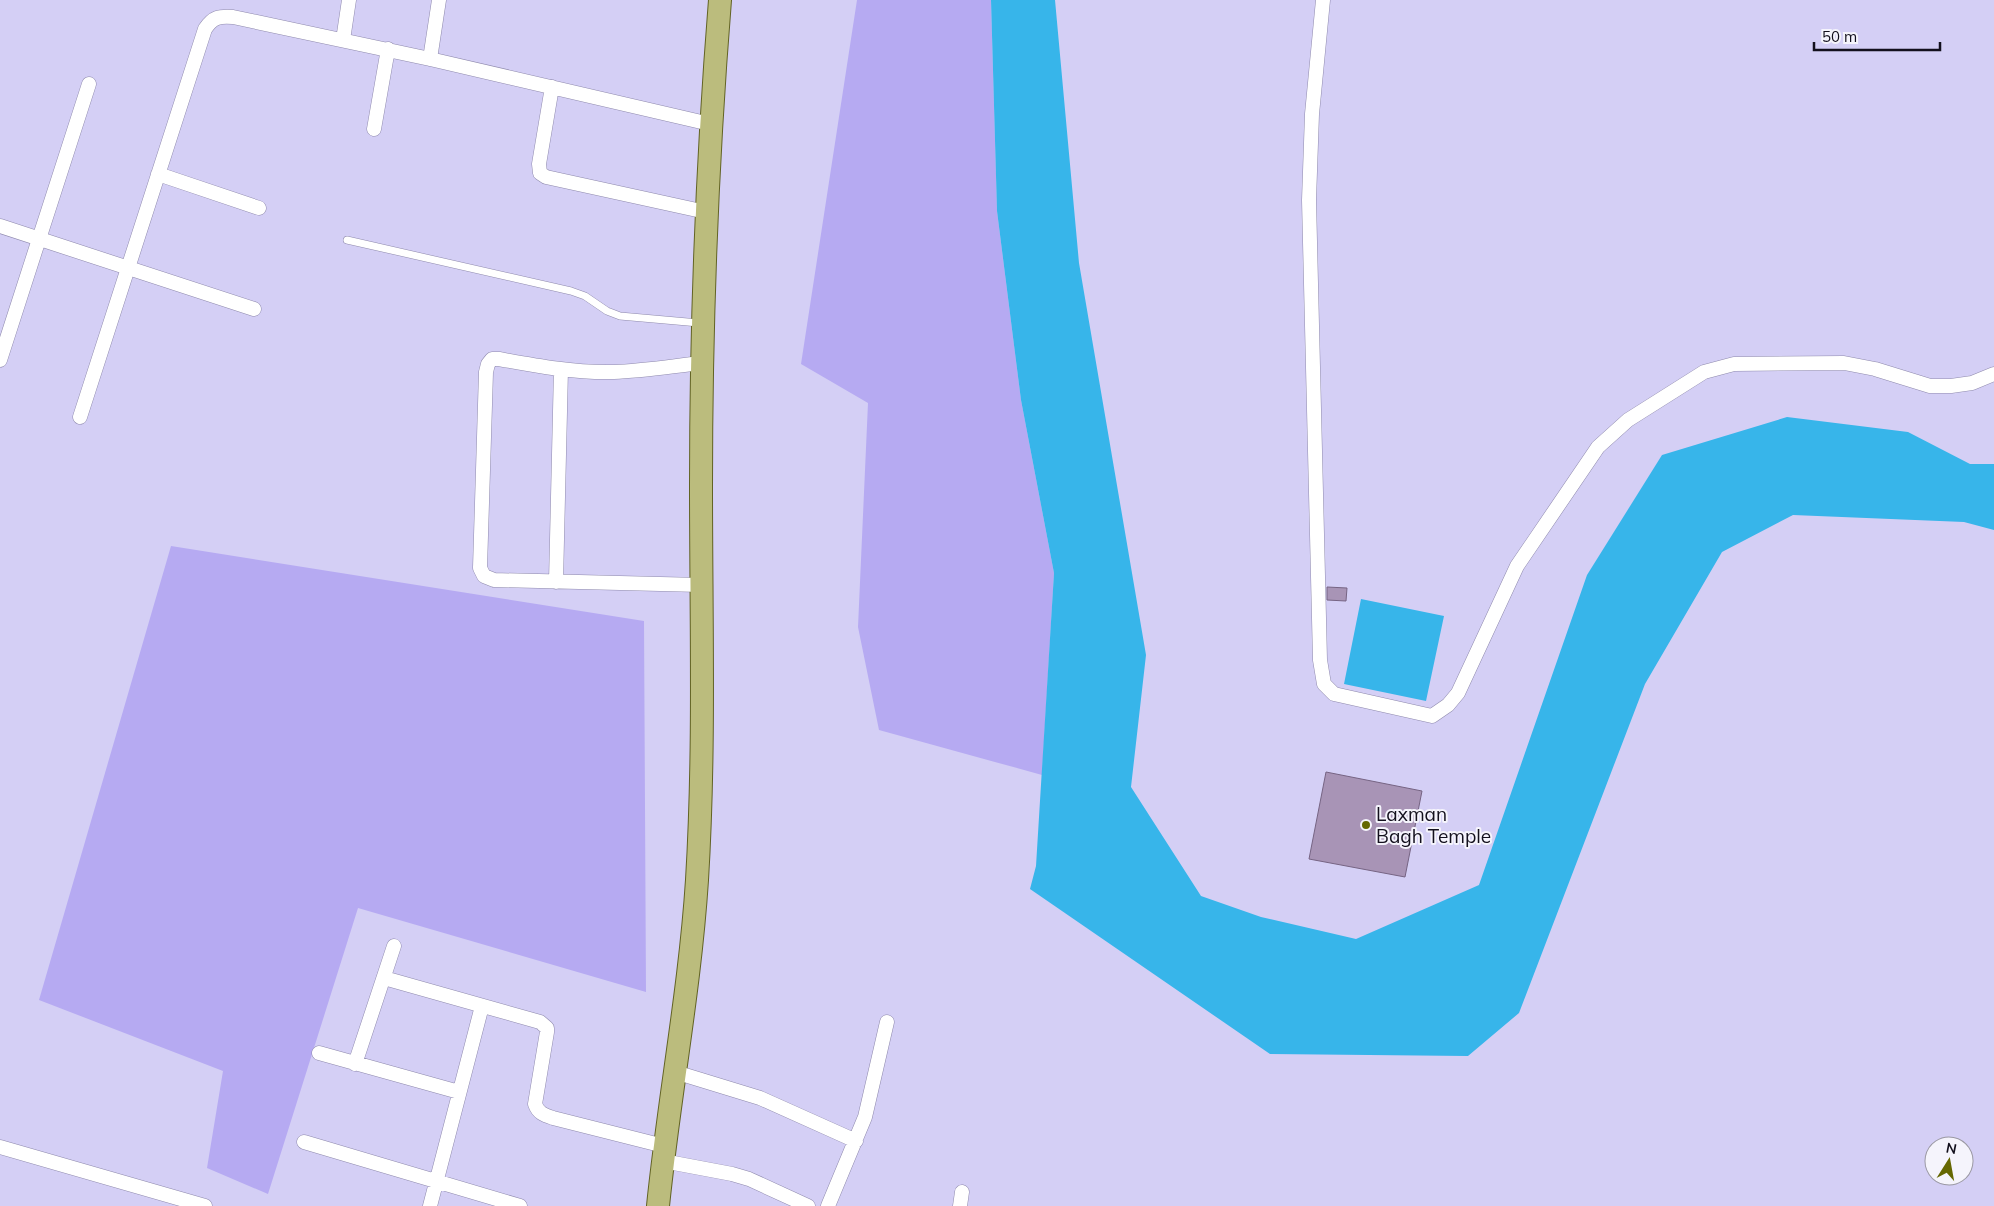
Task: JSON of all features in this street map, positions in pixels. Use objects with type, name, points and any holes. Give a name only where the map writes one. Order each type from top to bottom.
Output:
[{"type":"main road","points":[[658,1206],[697,881],[702,707],[703,324],[710,124],[720,0]]},
{"type":"street","points":[[343,40],[350,0]]},
{"type":"street","points":[[430,58],[439,0]]},
{"type":"street","points":[[1323,0],[1312,114],[1310,200],[1320,660],[1324,684],[1334,694],[1432,716],[1448,704],[1458,693],[1517,566],[1598,447],[1628,420],[1704,372],[1734,364],[1844,363],[1875,369],[1930,386],[1972,383],[1994,374]]},
{"type":"street","points":[[80,417],[205,30],[210,22],[219,16],[233,17],[430,58],[710,124]]},
{"type":"street","points":[[374,129],[388,50]]},
{"type":"street","points":[[0,360],[89,84]]},
{"type":"street","points":[[552,87],[539,164],[540,173],[546,176],[706,212]]},
{"type":"street","points":[[158,174],[258,208]]},
{"type":"street","points":[[0,226],[38,240],[254,309]]},
{"type":"street","points":[[702,363],[614,372],[561,370],[492,359],[488,364],[480,568],[484,576],[494,580],[702,586]]},
{"type":"street","points":[[556,582],[561,370]]},
{"type":"street","points":[[355,1064],[394,946]]},
{"type":"street","points":[[384,978],[540,1022],[547,1028],[547,1038],[535,1104],[536,1110],[542,1114],[749,1179],[808,1206]]},
{"type":"street","points":[[430,1206],[482,1006]]},
{"type":"street","points":[[828,1206],[856,1141],[868,1105],[886,1022]]},
{"type":"street","points":[[318,1054],[459,1092]]},
{"type":"street","points":[[675,1072],[760,1098],[856,1141]]},
{"type":"street","points":[[304,1142],[520,1206]]},
{"type":"street","points":[[0,1147],[205,1206]]},
{"type":"lane","points":[[347,240],[571,291],[585,296],[607,311],[620,316],[703,324]]},
{"type":"shaded area","points":[[857,0],[991,0],[997,211],[1021,400],[1054,573],[1042,775],[879,730],[858,627],[868,403],[801,364]]},
{"type":"shaded area","points":[[171,546],[644,621],[646,992],[358,908],[268,1194],[207,1168],[223,1071],[39,1000]]},
{"type":"water","points":[[991,0],[1055,0],[1079,263],[1146,655],[1131,787],[1201,896],[1261,917],[1356,939],[1479,885],[1587,575],[1662,455],[1787,417],[1908,432],[1970,464],[1994,464],[1994,530],[1964,522],[1793,515],[1722,552],[1645,684],[1519,1013],[1468,1056],[1270,1054],[1030,889],[1036,866],[1054,573],[1021,400],[997,211]]},
{"type":"water","points":[[1361,599],[1444,616],[1426,701],[1344,684]]},
{"type":"building","points":[[1327,587],[1347,588],[1346,601],[1327,600]]},
{"type":"building","name":"Laxman Bagh Temple","points":[[1326,772],[1422,791],[1405,877],[1309,859]]},
{"type":"place","name":"Laxman Bagh Temple","points":[[1366,825]]}]
